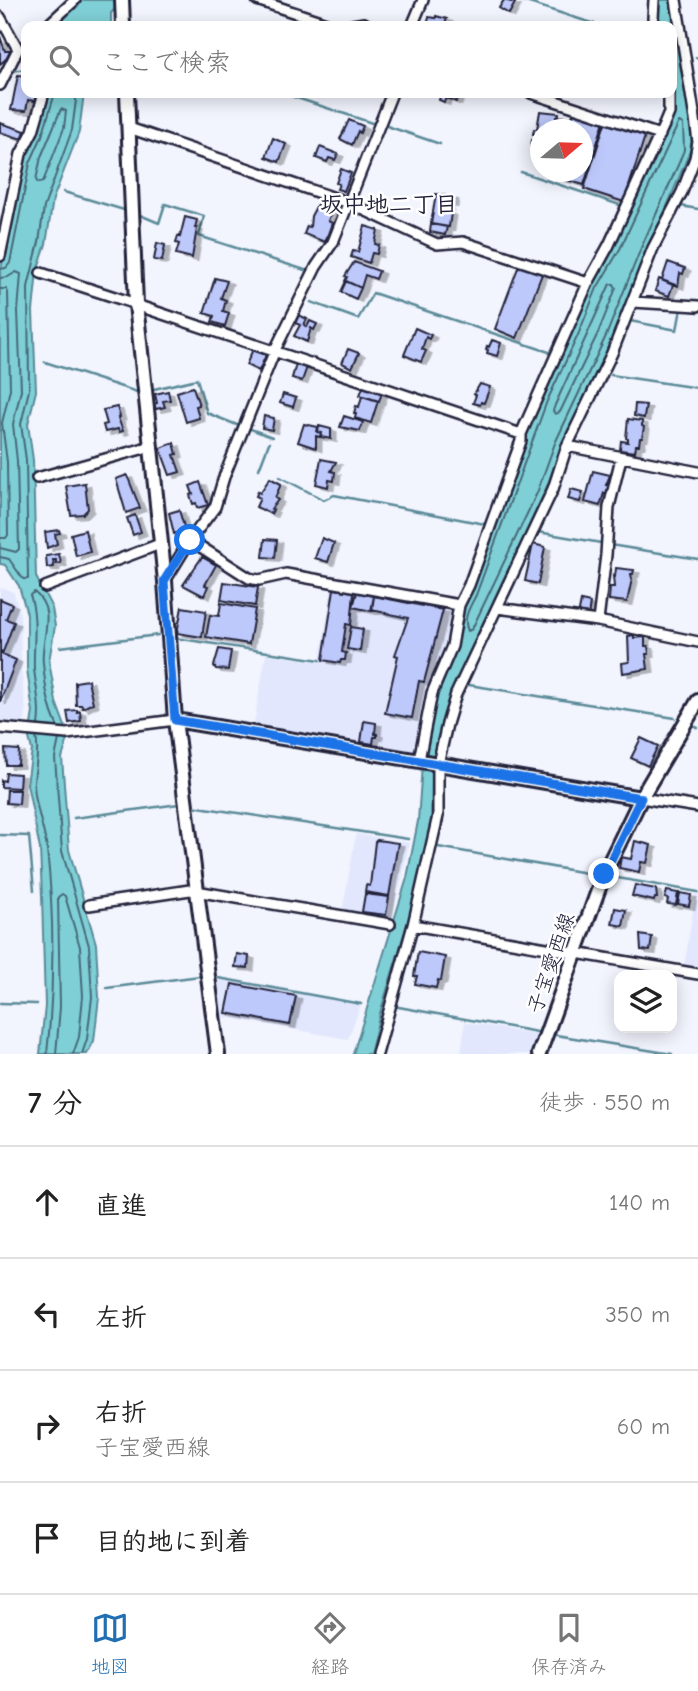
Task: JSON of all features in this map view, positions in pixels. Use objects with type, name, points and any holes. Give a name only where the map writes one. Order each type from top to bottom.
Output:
[{"type":"street","points":[[53,21],[75,0]]},
{"type":"street","points":[[257,0],[320,21]]},
{"type":"street","points":[[414,21],[423,0]]},
{"type":"street","points":[[654,0],[655,21]]},
{"type":"street","points":[[377,1054],[413,925],[438,816],[436,764],[456,694],[553,489],[567,446],[612,354],[653,248],[682,192],[695,158],[698,142],[676,0]]},
{"type":"street","points":[[123,21],[124,2]]},
{"type":"street","points":[[59,21],[64,11]]},
{"type":"street","points":[[0,17],[21,45]]},
{"type":"street","points":[[0,85],[21,48]]},
{"type":"street","points":[[0,256],[17,167],[33,131],[43,98]]},
{"type":"street","points":[[127,98],[136,304],[152,446],[175,720],[218,1054]]},
{"type":"street","points":[[164,581],[215,507],[224,477],[275,350],[316,267],[333,242],[390,98]]},
{"type":"street","points":[[546,98],[660,135]]},
{"type":"street","points":[[419,760],[432,693],[452,646],[459,605],[469,585],[521,441],[521,434],[588,283],[609,245],[660,135],[668,113],[670,98]]},
{"type":"street","points":[[129,128],[349,203],[437,244],[463,242],[588,283]]},
{"type":"street","points":[[41,273],[521,434]]},
{"type":"street","points":[[633,302],[698,306]]},
{"type":"street","points":[[37,478],[152,446]]},
{"type":"street","points":[[567,446],[698,472]]},
{"type":"street","points":[[598,621],[606,555],[608,507],[621,458]]},
{"type":"street","points":[[190,540],[249,578],[259,580],[286,574],[459,605]]},
{"type":"street","points":[[45,587],[160,544]]},
{"type":"street","points":[[497,608],[598,621],[698,642]]},
{"type":"street","name":"子宝愛西線","points":[[539,1054],[604,874],[641,798],[698,701]]},
{"type":"street","points":[[0,728],[67,734],[175,720],[698,807]]},
{"type":"street","points":[[89,905],[196,891],[390,924]]},
{"type":"street","points":[[413,925],[698,974]]},
{"type":"shaded area","points":[[332,586],[456,607],[446,655],[431,682],[417,756],[253,729],[266,654],[320,662]]},
{"type":"shaded area","points":[[0,589],[14,593],[20,615],[21,669],[26,712],[24,726],[0,723]]},
{"type":"shaded area","points":[[356,834],[409,843],[390,920],[342,913]]},
{"type":"shaded area","points":[[698,892],[698,970],[684,967]]},
{"type":"shaded area","points":[[213,977],[361,1004],[348,1039],[218,1016]]},
{"type":"shaded area","points":[[465,1022],[537,1035],[530,1054],[461,1054]]},
{"type":"water","points":[[80,0],[124,0],[111,13],[111,21],[63,21]]},
{"type":"water","points":[[657,0],[672,0],[675,21],[659,21]]},
{"type":"water","points":[[677,30],[692,135],[690,151],[612,339],[453,692],[432,763],[431,829],[412,908],[370,1054],[353,1054],[407,878],[418,821],[422,765],[438,687],[456,648],[459,615],[540,399],[572,333],[591,285],[614,246],[670,122],[673,98],[677,98]]},
{"type":"water","points":[[47,98],[83,98],[79,132],[53,199],[46,244],[37,271],[33,311],[36,391],[28,424],[33,460],[36,577],[52,608],[55,626],[49,661],[56,702],[66,729],[67,742],[62,758],[69,850],[96,944],[99,997],[94,1041],[87,1054],[40,1054],[45,1006],[42,896],[40,849],[27,784],[32,750],[29,738],[33,712],[27,669],[27,614],[19,586],[5,565],[0,564],[0,274],[23,161]]},
{"type":"building","points":[[504,0],[515,3],[509,14],[499,8]]},
{"type":"building","points":[[429,17],[447,19],[428,21]]},
{"type":"building","points":[[0,36],[5,51],[11,51],[12,54],[0,64]]},
{"type":"building","points":[[18,75],[21,75],[21,98],[35,98],[35,101],[28,100],[26,111],[11,110]]},
{"type":"building","points":[[540,111],[559,113],[556,119],[539,119]]},
{"type":"building","points":[[574,111],[604,121],[593,156],[593,119],[571,119]]},
{"type":"building","points":[[349,120],[363,126],[352,145],[340,139]]},
{"type":"building","points":[[0,123],[25,131],[22,139],[0,132]]},
{"type":"building","points":[[605,123],[645,136],[624,202],[584,189],[586,182],[593,182],[593,161]]},
{"type":"building","points":[[273,138],[286,144],[279,162],[266,157]]},
{"type":"building","points":[[320,147],[338,154],[335,160],[329,158],[327,162],[316,158]]},
{"type":"building","points":[[341,169],[351,173],[344,191],[337,189],[339,184],[336,183]]},
{"type":"building","points":[[436,194],[453,197],[452,204],[448,203],[447,212],[451,213],[449,227],[431,224]]},
{"type":"building","points":[[320,199],[338,206],[336,212],[332,210],[328,221],[332,223],[325,242],[304,234],[307,226],[310,227],[311,216]]},
{"type":"building","points":[[185,217],[197,220],[192,258],[176,254],[179,244],[176,243]]},
{"type":"building","points":[[431,224],[447,227],[445,235],[430,232]]},
{"type":"building","points":[[365,226],[378,230],[375,244],[379,245],[377,254],[372,253],[369,263],[351,257],[353,251],[358,252]]},
{"type":"building","points":[[157,243],[165,245],[162,261],[154,260]]},
{"type":"building","points":[[354,262],[379,271],[376,279],[365,275],[361,288],[345,281],[345,276]]},
{"type":"building","points":[[668,262],[685,268],[683,274],[680,273],[678,286],[662,280]]},
{"type":"building","points":[[519,265],[542,274],[517,338],[495,329]]},
{"type":"building","points":[[215,278],[227,281],[221,298],[226,300],[223,311],[229,313],[225,326],[212,322],[214,316],[204,313]]},
{"type":"building","points":[[659,279],[673,285],[669,296],[655,291]]},
{"type":"building","points":[[346,281],[361,288],[356,299],[341,292]]},
{"type":"building","points":[[299,315],[307,319],[304,325],[307,327],[310,321],[317,324],[314,330],[311,328],[307,342],[294,336],[300,325],[295,323]]},
{"type":"building","points":[[415,328],[431,335],[429,339],[426,337],[422,349],[426,351],[421,362],[404,355]]},
{"type":"building","points":[[492,340],[501,343],[497,356],[487,353],[487,346],[489,347]]},
{"type":"building","points":[[253,349],[266,355],[259,371],[246,365]]},
{"type":"building","points":[[348,349],[359,353],[352,368],[342,363]]},
{"type":"building","points":[[296,364],[307,367],[302,381],[292,378]]},
{"type":"building","points":[[480,384],[490,387],[484,403],[481,402],[480,405],[473,403],[474,394]]},
{"type":"building","points":[[193,387],[199,405],[196,406],[199,418],[186,422],[177,392]]},
{"type":"building","points":[[363,387],[382,393],[379,401],[360,395]]},
{"type":"building","points":[[168,391],[170,400],[163,401],[165,407],[156,409],[155,394]]},
{"type":"building","points":[[283,394],[296,398],[293,407],[280,403]]},
{"type":"building","points":[[362,396],[378,401],[371,423],[355,418],[356,406],[359,407]]},
{"type":"building","points":[[635,404],[646,405],[644,418],[634,416]]},
{"type":"building","points":[[117,407],[123,431],[119,432],[118,429],[105,432],[103,425],[107,424],[103,410]]},
{"type":"building","points":[[264,416],[274,418],[272,430],[262,428]]},
{"type":"building","points":[[344,416],[363,422],[360,431],[340,427]]},
{"type":"building","points":[[628,419],[642,421],[644,427],[635,452],[620,450],[621,441],[628,442]]},
{"type":"building","points":[[304,424],[318,427],[317,432],[321,433],[320,437],[316,436],[316,448],[298,442]]},
{"type":"building","points":[[319,426],[331,429],[331,439],[321,437]]},
{"type":"building","points":[[174,443],[177,454],[174,455],[180,472],[170,475],[160,448]]},
{"type":"building","points":[[321,459],[336,462],[331,471],[335,472],[334,481],[329,480],[328,487],[316,484]]},
{"type":"building","points":[[593,471],[610,475],[606,485],[609,485],[600,506],[585,502]]},
{"type":"building","points":[[127,475],[140,508],[126,513],[116,479]]},
{"type":"building","points":[[270,478],[281,484],[275,498],[278,500],[271,509],[271,514],[256,507],[260,498],[256,496],[258,491],[260,493]]},
{"type":"building","points":[[200,482],[208,505],[197,508],[190,495],[193,494],[190,486]]},
{"type":"building","points":[[85,483],[88,509],[83,514],[71,515],[66,486]]},
{"type":"building","points":[[571,489],[583,492],[580,502],[568,499]]},
{"type":"building","points":[[179,510],[185,530],[174,534],[169,513]]},
{"type":"building","points":[[135,515],[141,532],[133,535],[127,518]]},
{"type":"building","points":[[59,530],[60,533],[55,534],[57,544],[47,548],[45,532]]},
{"type":"building","points":[[85,530],[90,552],[76,556],[71,534]]},
{"type":"building","points":[[322,538],[334,543],[328,562],[315,558]]},
{"type":"building","points":[[265,539],[277,540],[275,558],[263,557]]},
{"type":"building","points":[[533,544],[545,547],[538,584],[525,581]]},
{"type":"building","points":[[59,554],[61,563],[56,564],[56,560],[53,560],[54,567],[47,568],[46,556]]},
{"type":"building","points":[[202,557],[216,565],[205,585],[208,586],[204,596],[183,585]]},
{"type":"building","points":[[616,568],[634,570],[627,602],[609,600],[610,587],[614,587],[613,576],[615,577]]},
{"type":"building","points":[[224,582],[258,587],[255,606],[221,600]]},
{"type":"building","points":[[334,589],[354,592],[351,625],[346,624],[342,652],[346,653],[345,660],[340,663],[323,660]]},
{"type":"building","points":[[357,592],[374,596],[371,611],[353,607]]},
{"type":"building","points":[[374,596],[443,610],[424,682],[419,681],[412,718],[385,713],[398,656],[395,655],[408,618],[372,610]]},
{"type":"building","points":[[0,599],[12,604],[6,619],[14,622],[3,652],[0,651]]},
{"type":"building","points":[[581,601],[590,603],[588,617],[578,616]]},
{"type":"building","points":[[221,603],[255,609],[249,644],[206,637],[210,615],[219,616]]},
{"type":"building","points":[[182,607],[206,611],[202,637],[177,633]]},
{"type":"building","points":[[351,627],[363,629],[360,651],[347,649]]},
{"type":"building","points":[[634,635],[634,638],[645,637],[649,654],[646,654],[648,669],[623,673],[622,663],[629,662],[628,636]]},
{"type":"building","points":[[219,649],[231,651],[228,670],[216,669],[214,666]]},
{"type":"building","points":[[0,653],[16,660],[0,702]]},
{"type":"building","points":[[88,680],[93,703],[83,708],[82,705],[76,705],[75,682]]},
{"type":"building","points":[[67,711],[80,711],[81,721],[69,723]]},
{"type":"building","points":[[364,721],[376,723],[377,737],[374,737],[373,744],[361,742]]},
{"type":"building","points":[[641,738],[658,746],[648,766],[631,758]]},
{"type":"building","points":[[5,749],[19,750],[18,765],[6,765]]},
{"type":"building","points":[[6,773],[20,774],[19,788],[1,787],[1,780],[5,781]]},
{"type":"building","points":[[7,790],[20,790],[19,804],[6,803]]},
{"type":"building","points":[[377,840],[398,843],[389,896],[365,892],[366,885],[370,886]]},
{"type":"building","points":[[635,841],[651,845],[647,863],[641,862],[639,872],[619,868],[621,857],[631,859]]},
{"type":"building","points":[[635,885],[656,889],[657,898],[654,901],[632,896]]},
{"type":"building","points":[[667,891],[678,893],[676,905],[667,904]]},
{"type":"building","points":[[680,893],[691,895],[689,906],[678,904]]},
{"type":"building","points":[[365,894],[389,897],[386,915],[362,912]]},
{"type":"building","points":[[615,908],[626,910],[623,926],[612,924]]},
{"type":"building","points":[[640,935],[652,937],[650,951],[641,950]]},
{"type":"building","points":[[418,952],[445,957],[441,981],[438,980],[436,988],[415,984]]},
{"type":"building","points":[[237,954],[249,956],[248,968],[235,967]]},
{"type":"building","points":[[232,984],[296,996],[290,1025],[226,1013]]},
{"type":"waterway","points":[[520,0],[585,21]]},
{"type":"waterway","points":[[12,71],[21,70]]},
{"type":"waterway","points":[[297,98],[372,123]]},
{"type":"waterway","points":[[384,125],[440,144]]},
{"type":"waterway","points":[[521,172],[620,205]]},
{"type":"waterway","points":[[64,192],[124,210]]},
{"type":"waterway","points":[[140,215],[159,223],[165,204],[204,216],[199,236],[305,270]]},
{"type":"waterway","points":[[681,206],[698,209]]},
{"type":"waterway","points":[[311,302],[358,319],[373,293],[549,352]]},
{"type":"waterway","points":[[630,321],[677,330],[681,309],[698,312]]},
{"type":"waterway","points":[[45,362],[137,392]]},
{"type":"waterway","points":[[611,375],[698,388]]},
{"type":"waterway","points":[[154,389],[197,379],[207,413],[237,425]]},
{"type":"waterway","points":[[248,428],[272,437]]},
{"type":"waterway","points":[[259,469],[269,443]]},
{"type":"waterway","points":[[280,477],[324,500],[334,495],[485,524]]},
{"type":"waterway","points":[[538,532],[601,543]]},
{"type":"waterway","points":[[610,545],[698,559]]},
{"type":"waterway","points":[[60,647],[158,635]]},
{"type":"waterway","points":[[175,638],[320,660]]},
{"type":"waterway","points":[[469,685],[675,718]]},
{"type":"waterway","points":[[693,725],[698,728]]},
{"type":"waterway","points":[[74,818],[179,804]]},
{"type":"waterway","points":[[192,806],[408,839]]},
{"type":"waterway","points":[[0,835],[29,836],[34,891]]},
{"type":"waterway","points":[[438,847],[592,874]]},
{"type":"waterway","points":[[612,877],[698,892]]},
{"type":"waterway","points":[[107,988],[200,976]]},
{"type":"waterway","points":[[213,977],[361,1004]]},
{"type":"waterway","points":[[0,1003],[37,1004]]},
{"type":"waterway","points":[[393,1006],[537,1032]]},
{"type":"waterway","points":[[556,1035],[672,1054]]},
{"type":"district","name":"坂中地二丁目","points":[[389,204]]},
{"type":"route","points":[[190,540],[172,573],[164,581],[175,720],[641,798],[604,874]]}]
